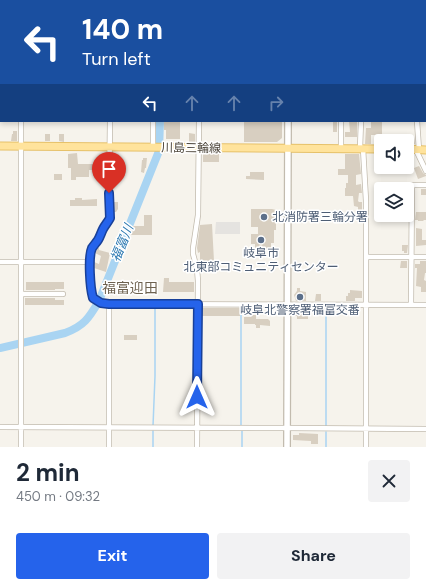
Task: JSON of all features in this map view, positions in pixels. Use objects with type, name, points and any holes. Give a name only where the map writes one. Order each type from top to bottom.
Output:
[{"type":"main road","name":"川島三輪線","points":[[0,146],[374,149]]},
{"type":"street","points":[[21,447],[22,122]]},
{"type":"street","points":[[110,122],[110,218],[93,246],[90,262],[91,291],[95,300],[109,305],[426,305]]},
{"type":"street","points":[[153,122],[154,147]]},
{"type":"street","points":[[197,447],[198,305],[197,269],[193,248],[198,215],[198,122]]},
{"type":"street","points":[[287,447],[288,122]]},
{"type":"street","points":[[341,122],[341,148]]},
{"type":"street","points":[[361,122],[366,201],[366,447]]},
{"type":"street","points":[[417,122],[420,150],[426,171]]},
{"type":"street","points":[[411,305],[412,185],[426,185]]},
{"type":"street","points":[[366,257],[426,257]]},
{"type":"street","points":[[0,262],[90,262]]},
{"type":"street","points":[[21,294],[63,294]]},
{"type":"street","points":[[109,305],[109,447]]},
{"type":"street","points":[[0,427],[426,429]]},
{"type":"shaded area","points":[[216,222],[240,222],[240,234],[215,234]]},
{"type":"building","points":[[164,122],[180,122],[180,139],[166,139],[166,130],[164,130]]},
{"type":"building","points":[[244,122],[282,122],[282,138],[277,142],[244,142]]},
{"type":"building","points":[[333,122],[337,122],[337,132],[333,132]]},
{"type":"building","points":[[349,122],[357,122],[357,137],[345,137],[345,132],[350,132]]},
{"type":"building","points":[[371,122],[382,122],[382,134],[371,135],[371,144],[365,144],[366,128],[371,128]]},
{"type":"building","points":[[13,131],[17,131],[17,141],[11,141]]},
{"type":"building","points":[[189,133],[195,134],[195,143],[189,142]]},
{"type":"building","points":[[45,134],[50,134],[50,141],[45,141]]},
{"type":"building","points":[[59,134],[64,134],[64,142],[59,141]]},
{"type":"building","points":[[77,153],[78,164],[103,164],[103,169],[106,169],[105,175],[100,175],[100,170],[89,170],[89,177],[76,177],[76,180],[71,180],[71,168],[68,168],[68,154]]},
{"type":"building","points":[[203,153],[219,153],[219,162],[203,162]]},
{"type":"building","points":[[345,154],[359,154],[361,174],[356,175],[356,185],[361,184],[362,193],[359,193],[358,201],[362,202],[362,216],[358,216],[358,207],[354,206],[353,196],[345,196],[348,175],[338,175],[338,169],[345,169]]},
{"type":"building","points":[[143,158],[147,158],[144,173],[141,172]]},
{"type":"building","points":[[419,166],[426,176],[418,179],[414,168]]},
{"type":"building","points":[[250,172],[264,172],[264,180],[246,179],[246,176],[250,176]]},
{"type":"building","points":[[54,174],[62,174],[62,180],[54,180]]},
{"type":"building","points":[[421,189],[426,189],[426,195],[421,195]]},
{"type":"building","points":[[75,198],[82,198],[82,200],[97,199],[97,206],[70,206],[70,200],[75,200]]},
{"type":"building","points":[[113,202],[118,202],[118,209],[116,212],[113,212]]},
{"type":"building","points":[[251,209],[276,210],[276,230],[274,230],[274,243],[271,243],[271,249],[255,248],[255,244],[251,244],[251,234],[258,234],[258,227],[251,227]]},
{"type":"building","points":[[416,212],[426,212],[426,220],[415,220]]},
{"type":"building","points":[[144,215],[152,215],[152,235],[131,235],[133,226],[144,226]]},
{"type":"building","points":[[212,224],[214,261],[200,261],[200,252],[198,253],[197,248],[200,225]]},
{"type":"building","points":[[416,228],[422,229],[422,240],[426,240],[426,245],[416,246]]},
{"type":"building","points":[[402,245],[408,245],[407,253],[402,251]]},
{"type":"building","points":[[97,247],[99,250],[110,253],[106,272],[94,268],[94,262],[99,264],[101,256],[95,253]]},
{"type":"building","points":[[401,261],[407,261],[407,268],[400,268]]},
{"type":"building","points":[[420,261],[426,261],[426,273],[424,280],[426,281],[426,292],[421,292],[421,287],[416,286],[417,268],[415,268],[415,264],[420,264]]},
{"type":"building","points":[[164,278],[169,278],[169,282],[194,282],[194,292],[163,292]]},
{"type":"building","points":[[26,282],[64,282],[64,289],[26,290]]},
{"type":"building","name":"岐阜北警察署福富交番","points":[[297,288],[300,288],[300,291],[306,292],[306,301],[296,301],[294,295]]},
{"type":"building","points":[[350,290],[362,291],[362,298],[355,298],[355,301],[346,301],[346,296],[350,293]]},
{"type":"building","points":[[316,294],[321,294],[321,301],[315,301]]},
{"type":"building","points":[[25,298],[55,298],[55,300],[64,300],[64,305],[25,305]]},
{"type":"building","points":[[202,308],[240,308],[240,316],[202,316]]},
{"type":"building","points":[[293,309],[308,310],[308,319],[297,319],[297,316],[293,316]]},
{"type":"building","points":[[251,315],[256,315],[256,319],[268,319],[270,321],[270,326],[260,325],[260,328],[256,328],[255,324],[244,324],[244,317],[251,317]]},
{"type":"building","points":[[124,335],[137,335],[137,340],[124,340]]},
{"type":"building","points":[[299,433],[318,434],[318,444],[311,444],[311,441],[293,440],[293,435],[299,435]]},
{"type":"waterway","name":"福富川","points":[[0,348],[65,333],[85,321],[92,312],[99,301],[159,151],[160,122]]},
{"type":"waterway","points":[[101,307],[106,306]]},
{"type":"waterway","points":[[153,426],[155,376],[154,306]]},
{"type":"waterway","points":[[325,306],[326,426]]},
{"type":"waterway","points":[[241,307],[241,426]]},
{"type":"waterway","points":[[153,431],[153,447]]},
{"type":"waterway","points":[[242,431],[242,447]]},
{"type":"waterway","points":[[326,432],[326,447]]},
{"type":"place","name":"北消防署三輪分署","points":[[264,217]]},
{"type":"place","name":"岐阜市 北東部コミュニティセンター","points":[[261,240]]},
{"type":"place","name":"岐阜北警察署福富交番","points":[[300,297]]},
{"type":"district","name":"福富迎田","points":[[130,288]]},
{"type":"route","points":[[109,193],[110,218],[91,251],[91,291],[93,298],[101,303],[109,304],[198,304],[197,397]]}]
